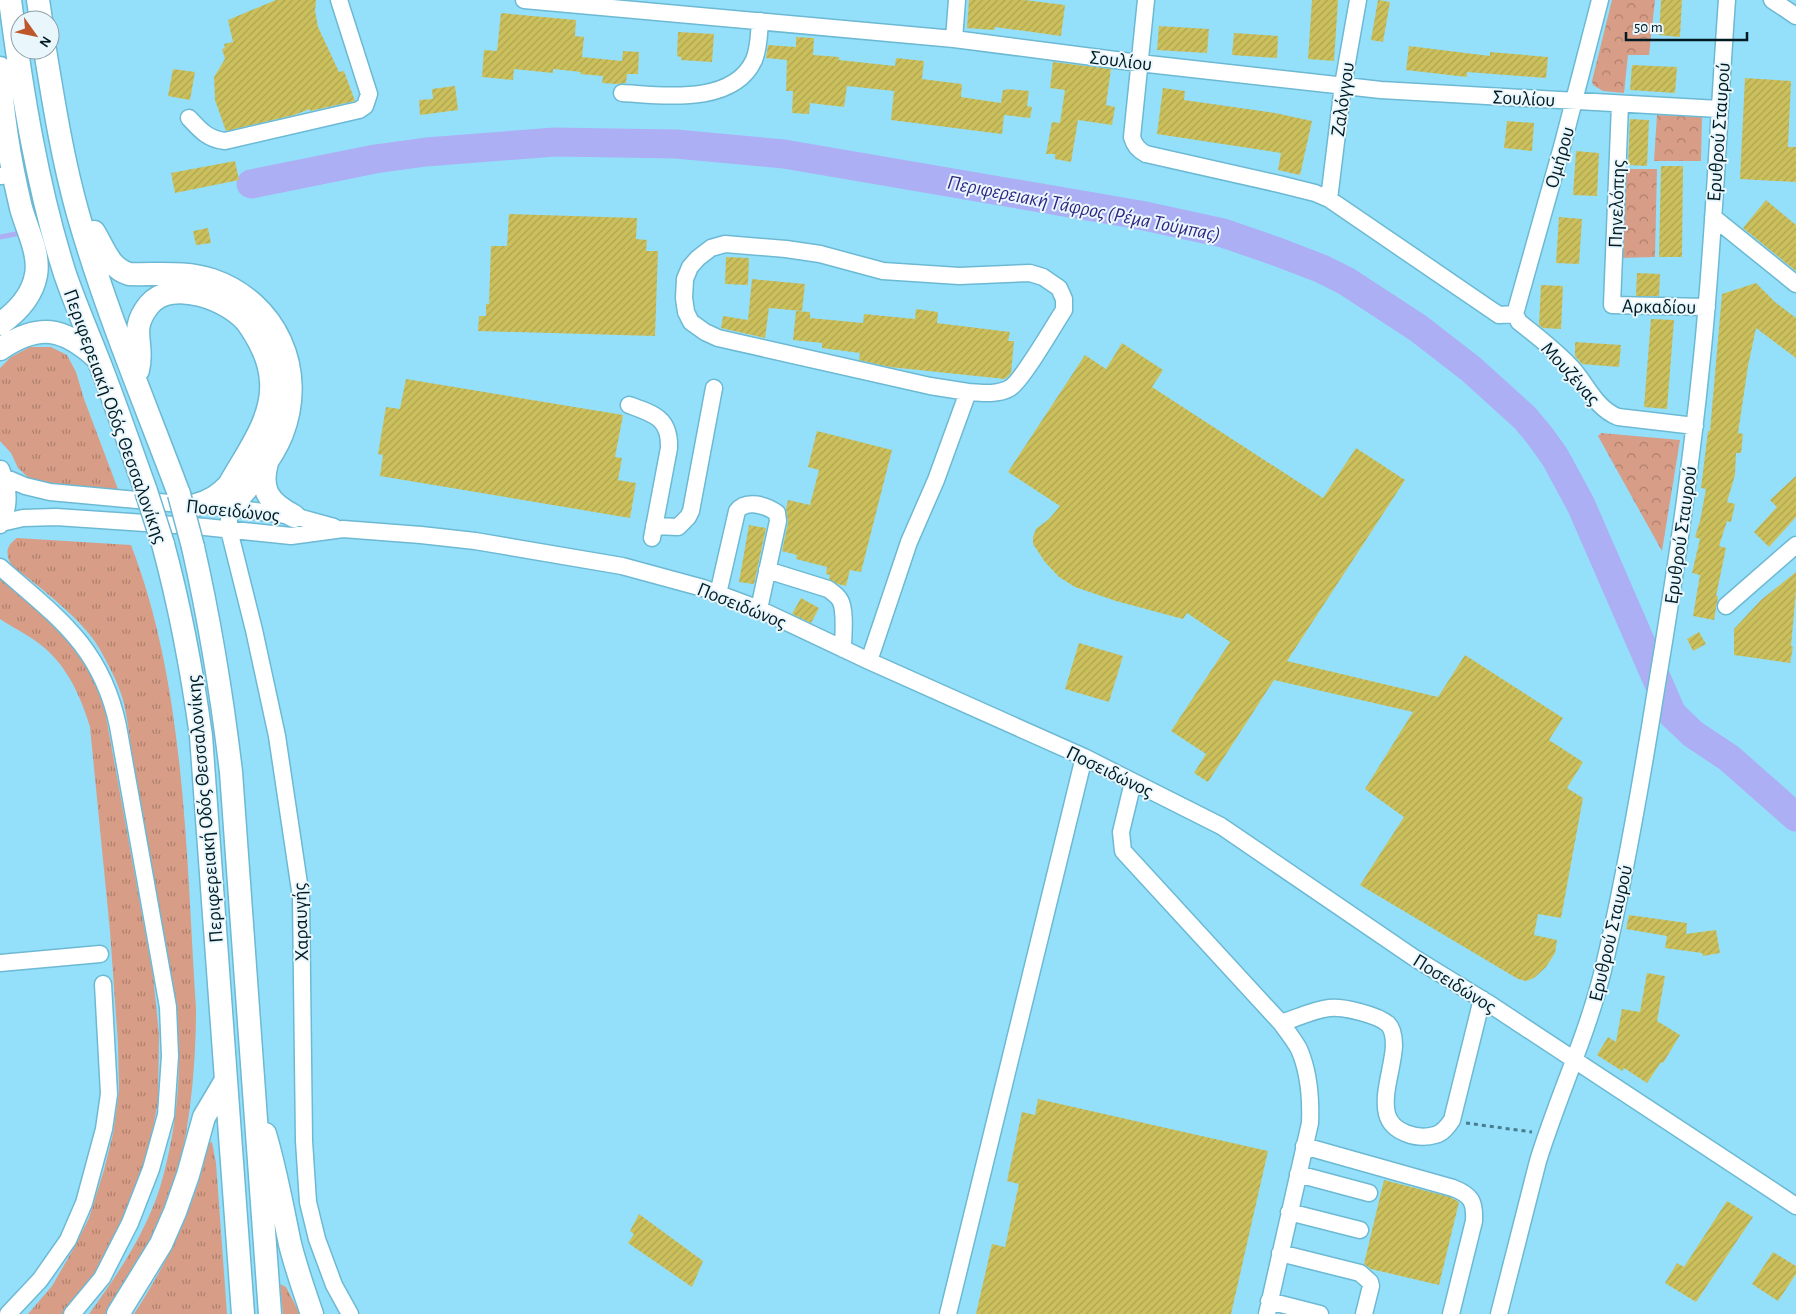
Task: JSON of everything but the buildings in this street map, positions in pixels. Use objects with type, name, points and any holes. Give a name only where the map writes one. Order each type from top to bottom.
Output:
[{"type":"highway","name":"Περιφερειακή Οδός Θεσσαλονίκης","points":[[10,0],[19,66],[34,148],[52,227],[77,309],[98,358],[146,491],[163,544],[182,625],[201,736],[243,1314]]},
{"type":"highway","name":"Περιφερειακή Οδός Θεσσαλονίκης","points":[[47,60],[63,148],[78,214],[106,302],[187,500],[194,547],[220,681],[231,772],[270,1314]]},
{"type":"highway","points":[[0,68],[8,142],[22,210],[36,263],[35,280],[25,301],[0,324]]},
{"type":"highway","points":[[78,214],[92,230],[114,266],[121,272],[129,274],[189,275],[224,284],[241,294],[268,319],[278,335],[290,372],[288,413],[282,434],[270,456],[242,496],[229,519]]},
{"type":"highway","points":[[136,378],[142,356],[138,341],[138,328],[148,306],[154,299],[169,292],[199,294],[220,303],[249,324],[268,364],[271,383],[263,424],[228,485],[222,493],[213,499],[187,500]]},
{"type":"highway","points":[[0,349],[28,333],[46,331],[61,333],[86,347],[98,358]]},
{"type":"highway","points":[[270,456],[265,479],[270,500],[278,508],[294,516]]},
{"type":"highway","points":[[228,485],[229,519]]},
{"type":"highway","points":[[118,1314],[144,1273],[168,1228],[188,1175],[204,1117],[226,1080]]},
{"type":"highway","points":[[253,1098],[275,1168],[290,1244],[299,1278],[312,1314]]},
{"type":"street","points":[[189,118],[211,139],[225,141],[359,110],[365,106],[369,94],[339,0]]},
{"type":"street","name":"Σουλίου","points":[[524,0],[593,4],[954,39],[1139,63],[1381,90],[1719,109]]},
{"type":"street","points":[[954,39],[957,0]]},
{"type":"street","points":[[1146,0],[1132,137],[1136,147],[1146,154],[1280,184],[1315,193],[1329,199],[1490,309],[1500,315],[1514,314]]},
{"type":"street","name":"Ζαλόγγου","points":[[1329,199],[1343,85],[1358,0]]},
{"type":"street","name":"Ομήρου","points":[[1514,314],[1574,101],[1600,0]]},
{"type":"street","name":"Ερυθρού Σταυρού","points":[[1499,1314],[1545,1137],[1575,1060],[1603,971],[1623,883],[1636,811],[1665,640],[1691,466],[1707,307],[1719,109],[1728,0]]},
{"type":"street","points":[[1772,0],[1796,16]]},
{"type":"street","points":[[622,93],[689,96],[707,93],[727,85],[742,75],[751,65],[757,51],[760,21]]},
{"type":"street","name":"Πηνελόπης","points":[[1612,305],[1620,104]]},
{"type":"street","points":[[1713,216],[1796,284]]},
{"type":"street","points":[[725,244],[820,254],[883,271],[959,276],[1030,273],[1053,282],[1059,288],[1064,299],[1064,310],[1022,376],[1012,387],[1001,392],[968,392],[930,386],[718,338],[704,332],[691,322],[686,312],[684,298],[685,279],[690,267],[711,248],[725,244]]},
{"type":"street","name":"Αρκαδίου","points":[[1612,305],[1707,307]]},
{"type":"street","name":"Μουζένας","points":[[1514,314],[1519,322],[1570,365],[1583,380],[1599,405],[1611,414],[1618,417],[1695,426]]},
{"type":"street","points":[[629,405],[653,414],[663,422],[670,434],[670,448],[653,532],[678,527],[691,511],[714,388]]},
{"type":"street","points":[[869,661],[909,542],[936,480],[968,392]]},
{"type":"street","points":[[1,524],[8,500],[2,472]]},
{"type":"street","name":"Ποσειδώνος","points":[[2,472],[25,486],[50,492],[187,500],[229,519],[291,536],[343,530],[421,535],[522,548],[622,566],[702,588],[759,609],[869,661],[1084,757],[1221,826],[1413,957],[1482,999],[1796,1206]]},
{"type":"street","points":[[718,594],[737,511],[741,506],[748,503],[771,509],[777,513],[778,521],[759,609]]},
{"type":"street","name":"Ποσειδώνος","points":[[1,524],[24,518],[56,517],[229,519],[294,516],[343,530]]},
{"type":"street","name":"Χαραυγής","points":[[229,519],[277,736],[301,897],[304,1141],[308,1202],[317,1239],[334,1285],[350,1314]]},
{"type":"street","points":[[1726,606],[1796,545]]},
{"type":"street","points":[[0,567],[56,615],[74,634],[95,662],[105,682],[118,726],[168,1007],[170,1056],[166,1115],[151,1169],[130,1223],[102,1278],[72,1314]]},
{"type":"street","points":[[768,570],[828,589],[835,594],[840,600],[842,608],[843,649]]},
{"type":"street","points":[[948,1314],[1084,757]]},
{"type":"street","points":[[1133,782],[1121,832],[1124,850],[1281,1022],[1299,1049],[1307,1078],[1310,1116],[1268,1308],[1320,1314]]},
{"type":"street","points":[[0,963],[100,954]]},
{"type":"street","points":[[8,1314],[40,1280],[68,1240],[84,1202],[104,1129],[109,1094],[103,984]]},
{"type":"street","points":[[1281,1022],[1328,1008],[1339,1008],[1380,1019],[1388,1025],[1393,1033],[1394,1045],[1386,1103],[1387,1115],[1394,1127],[1408,1134],[1436,1135],[1446,1128],[1452,1120],[1482,999]]},
{"type":"street","points":[[1304,1146],[1453,1188],[1471,1198],[1474,1209],[1474,1221],[1451,1314]]},
{"type":"street","points":[[1298,1174],[1369,1194]]},
{"type":"street","points":[[1289,1212],[1360,1230]]},
{"type":"street","points":[[1280,1253],[1342,1268],[1362,1275],[1370,1282],[1371,1286],[1364,1314]]},
{"type":"path","points":[[1458,1122],[1536,1132]]},
{"type":"green space","points":[[1612,0],[1655,0],[1649,55],[1628,55],[1624,93],[1603,91],[1593,85],[1592,81]]},
{"type":"green space","points":[[1657,115],[1702,117],[1701,161],[1654,161]]},
{"type":"green space","points":[[1621,169],[1657,169],[1655,257],[1618,258]]},
{"type":"green space","points":[[30,347],[51,347],[67,355],[76,372],[84,399],[119,492],[45,487],[31,480],[18,468],[11,453],[0,441],[0,368],[11,357]]},
{"type":"green space","points":[[1601,433],[1680,440],[1662,551],[1598,436]]},
{"type":"green space","points":[[17,538],[131,545],[149,599],[163,656],[173,714],[180,773],[186,833],[196,1008],[194,1065],[187,1125],[182,1155],[165,1211],[149,1246],[107,1314],[89,1314],[123,1264],[143,1230],[158,1193],[168,1155],[175,1119],[179,1064],[175,1002],[121,693],[113,673],[99,648],[83,626],[47,593],[13,567],[9,559],[8,548]]},
{"type":"green space","points":[[0,575],[43,611],[83,653],[103,700],[153,975],[159,1034],[158,1101],[149,1151],[118,1237],[90,1282],[64,1314],[28,1314],[52,1286],[89,1218],[113,1134],[119,1091],[118,1044],[110,931],[90,727],[82,703],[64,669],[37,642],[0,619]]},
{"type":"green space","points":[[212,1142],[216,1163],[227,1314],[134,1314],[162,1267],[178,1235],[198,1184],[209,1143]]},
{"type":"green space","points":[[280,1284],[286,1287],[300,1314],[283,1314]]},
{"type":"waterway","name":"Περιφερειακή Τάφρος (Ρέμα Τούμπας)","points":[[251,184],[375,159],[426,152],[555,142],[676,144],[784,154],[1140,215],[1223,233],[1322,269],[1346,281],[1418,328],[1471,369],[1525,418],[1555,457],[1581,505],[1672,714],[1693,734],[1729,758],[1796,817]]},
{"type":"waterway","name":"Περιφερειακή Τάφρος (Ρέμα Τούμπας)","points":[[0,237],[16,234]]}]
